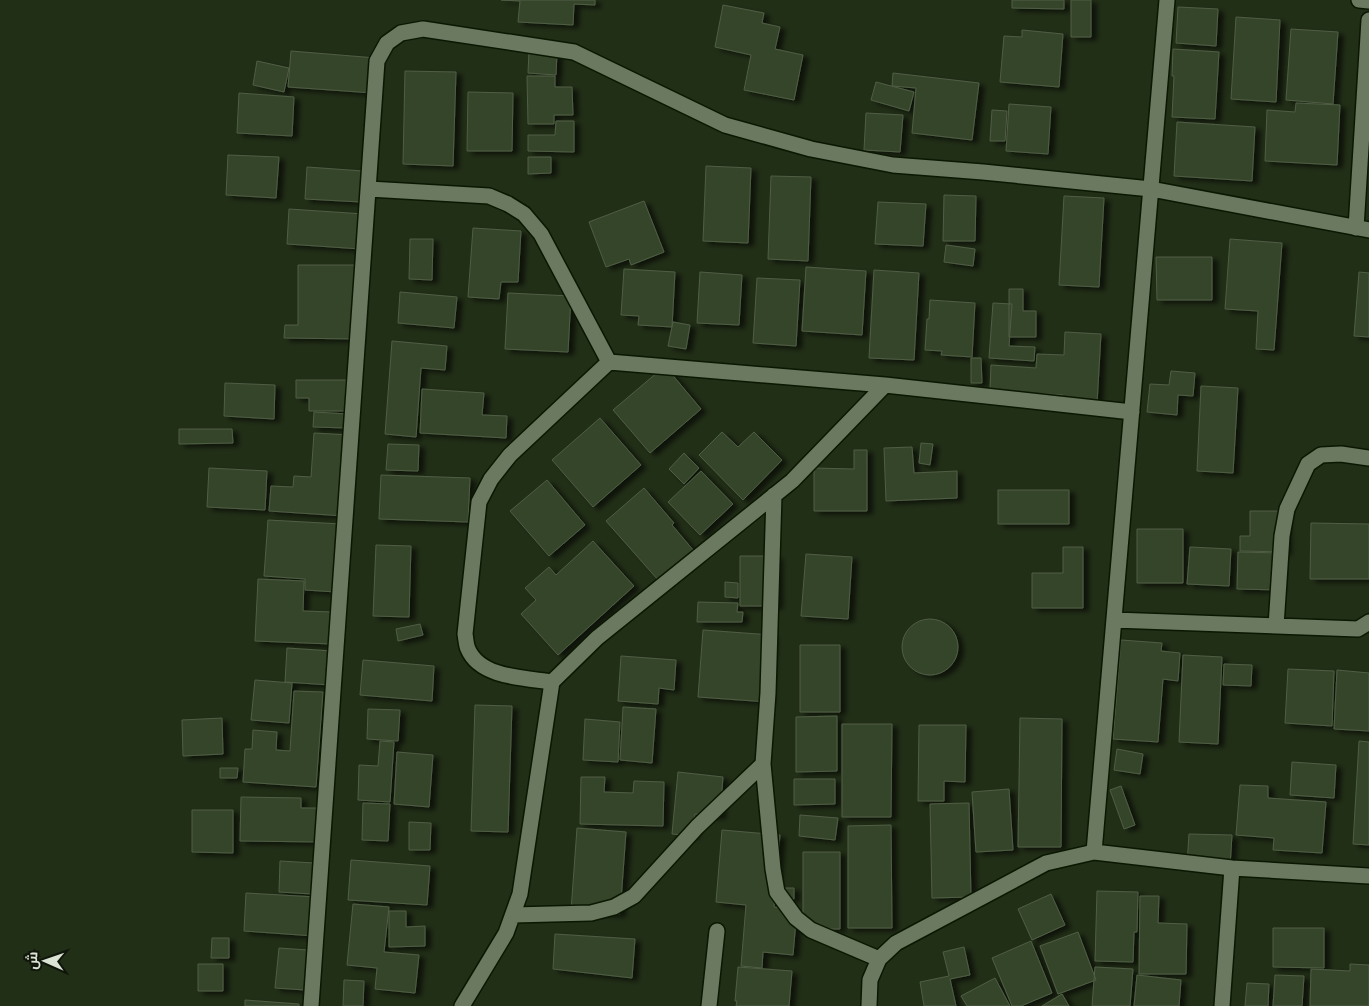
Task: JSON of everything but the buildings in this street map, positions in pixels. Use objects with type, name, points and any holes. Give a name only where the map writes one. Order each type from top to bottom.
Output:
[{"type":"street","points":[[1094,852],[1167,0]]},
{"type":"street","points":[[1359,0],[1369,0]]},
{"type":"street","points":[[311,1006],[377,61],[387,43],[401,33],[423,29],[574,52],[725,124],[811,149],[893,165],[1151,189],[1362,229],[1369,20]]},
{"type":"street","points":[[369,189],[489,196],[508,204],[524,214],[541,234],[609,362]]},
{"type":"street","points":[[552,682],[496,674],[476,662],[468,649],[466,634],[480,502],[491,479],[510,455],[609,362],[885,385],[1132,412]]},
{"type":"street","points":[[462,1006],[506,933],[520,894],[552,682],[597,638],[792,480],[885,385]]},
{"type":"street","points":[[1276,626],[1282,536],[1287,509],[1308,464],[1320,454],[1341,454],[1369,458]]},
{"type":"street","points":[[774,495],[768,693],[763,764],[777,892],[796,918],[810,930],[878,959]]},
{"type":"street","points":[[1114,620],[1358,628],[1369,622]]},
{"type":"street","points":[[513,915],[591,914],[614,907],[634,896],[696,827],[763,764]]},
{"type":"street","points":[[869,1006],[870,980],[878,959],[896,943],[1046,863],[1094,852],[1232,868],[1369,876]]},
{"type":"street","points":[[1222,1006],[1232,868]]},
{"type":"street","points":[[709,1006],[716,931]]}]
